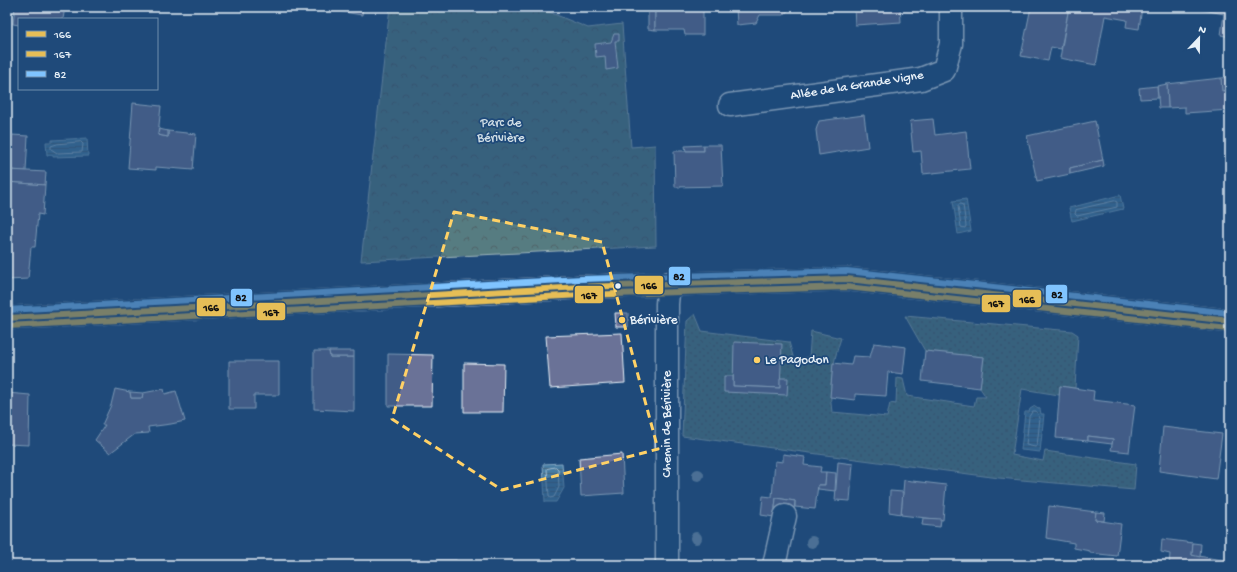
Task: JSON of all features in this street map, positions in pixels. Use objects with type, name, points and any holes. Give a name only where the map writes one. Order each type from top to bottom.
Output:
[{"type":"street","name":"Allée de la Grande Vigne","points":[[730,105],[921,79],[944,70],[951,44],[951,7]]},
{"type":"street","points":[[7,318],[669,283],[846,279],[1230,321]]},
{"type":"street","name":"Chemin de Bérivière","points":[[667,565],[667,304],[669,283]]},
{"type":"street","points":[[774,565],[785,516]]},
{"type":"highlighted area","points":[[454,212],[602,242],[658,449],[502,490],[392,419]]},
{"type":"green space","name":"Parc de Bérivière","points":[[390,7],[537,7],[588,28],[622,24],[631,147],[655,145],[656,246],[361,261]]},
{"type":"green space","points":[[695,314],[702,331],[789,342],[794,360],[809,357],[811,331],[841,338],[832,374],[832,412],[887,417],[890,403],[896,404],[897,378],[903,379],[907,396],[974,406],[976,397],[986,397],[980,388],[984,357],[925,351],[905,316],[1072,331],[1078,335],[1075,388],[1060,386],[1059,395],[1022,389],[1012,455],[1043,461],[1045,451],[1136,464],[1134,490],[999,478],[682,436],[687,321]]},
{"type":"water","points":[[87,138],[88,156],[53,157],[53,155],[47,155],[46,142],[52,142],[52,140]]},
{"type":"water","points":[[1120,195],[1123,209],[1072,221],[1069,208]]},
{"type":"water","points":[[966,199],[971,231],[958,234],[953,201]]},
{"type":"water","points":[[1035,406],[1040,409],[1041,414],[1044,414],[1040,452],[1021,450],[1025,412],[1029,412],[1030,409]]},
{"type":"water","points":[[562,463],[564,488],[556,502],[545,502],[543,464]]},
{"type":"building","points":[[15,7],[65,7],[63,18],[18,18],[18,25],[13,24]]},
{"type":"building","points":[[313,7],[363,7],[362,15]]},
{"type":"building","points":[[648,7],[655,7],[655,30],[648,29]]},
{"type":"building","points":[[655,7],[703,7],[703,35],[685,35],[684,30],[655,30]]},
{"type":"building","points":[[736,7],[790,8],[784,15],[760,15],[756,23],[737,25]]},
{"type":"building","points":[[854,7],[900,7],[901,22],[855,25]]},
{"type":"building","points":[[1031,7],[1069,7],[1061,49],[1051,47],[1048,61],[1021,56]]},
{"type":"building","points":[[1069,7],[1142,7],[1139,29],[1126,27],[1127,20],[1105,16],[1096,65],[1060,58]]},
{"type":"building","points":[[1188,7],[1230,7],[1230,37],[1221,35],[1224,14]]},
{"type":"building","points":[[614,34],[619,34],[619,41],[615,41],[618,68],[606,70],[605,56],[596,57],[595,44],[611,42]]},
{"type":"building","points":[[1230,77],[1230,90],[1222,91],[1221,78]]},
{"type":"building","points":[[1221,78],[1222,91],[1230,90],[1230,110],[1185,113],[1185,107],[1168,108],[1167,84]]},
{"type":"building","points":[[1167,84],[1168,108],[1159,108],[1157,86]]},
{"type":"building","points":[[1157,86],[1158,98],[1140,99],[1139,88]]},
{"type":"building","points":[[133,103],[161,106],[158,135],[168,137],[168,131],[196,134],[193,170],[156,167],[156,170],[128,168]]},
{"type":"building","points":[[864,115],[868,147],[819,155],[816,130],[819,121]]},
{"type":"building","points":[[933,119],[935,135],[966,131],[970,169],[923,174],[921,151],[913,152],[910,121]]},
{"type":"building","points":[[1095,121],[1103,160],[1070,168],[1070,174],[1037,181],[1027,136]]},
{"type":"building","points":[[159,129],[168,131],[168,137],[158,135]]},
{"type":"building","points":[[12,135],[28,136],[26,171],[10,170]]},
{"type":"building","points":[[704,145],[704,151],[686,151],[685,146]]},
{"type":"building","points":[[704,145],[721,145],[723,186],[675,187],[674,151],[704,151]]},
{"type":"building","points":[[1103,160],[1104,166],[1070,174],[1070,168]]},
{"type":"building","points":[[9,170],[46,172],[45,185],[7,182]]},
{"type":"building","points":[[7,182],[45,185],[43,215],[38,214],[35,247],[31,247],[28,279],[7,280]]},
{"type":"building","name":"Bérivière","points":[[615,313],[628,313],[628,327],[616,327]]},
{"type":"building","points":[[622,333],[625,383],[550,388],[546,336]]},
{"type":"building","name":"Le Pagodon","points":[[734,342],[782,344],[780,388],[733,386]]},
{"type":"building","points":[[874,343],[906,347],[903,374],[888,372],[886,396],[855,394],[855,400],[830,397],[833,363],[851,365],[853,356],[870,357]]},
{"type":"building","points":[[314,351],[329,351],[330,357],[354,357],[354,411],[314,409]]},
{"type":"building","points":[[329,351],[354,351],[354,357],[330,357]]},
{"type":"building","points":[[925,351],[984,357],[980,388],[922,381]]},
{"type":"building","points":[[388,354],[433,355],[432,406],[388,406]]},
{"type":"building","points":[[229,361],[279,361],[279,395],[254,395],[254,409],[229,409]]},
{"type":"building","points":[[464,363],[504,364],[503,412],[464,412]]},
{"type":"building","points":[[724,376],[733,376],[733,386],[780,388],[780,378],[788,378],[787,395],[724,392]]},
{"type":"building","points":[[1060,386],[1094,391],[1093,400],[1135,405],[1129,452],[1111,450],[1113,439],[1088,436],[1088,441],[1056,438]]},
{"type":"building","points":[[115,389],[130,392],[131,398],[142,398],[143,393],[164,389],[165,394],[176,391],[185,421],[148,427],[149,433],[135,434],[110,453],[95,440],[105,425],[102,425],[111,405]]},
{"type":"building","points":[[130,392],[143,393],[142,398],[131,398]]},
{"type":"building","points":[[7,393],[30,395],[29,445],[7,444]]},
{"type":"building","points":[[1163,427],[1222,434],[1216,479],[1159,471]]},
{"type":"building","points":[[1088,436],[1113,439],[1112,444],[1088,441]]},
{"type":"building","points":[[622,454],[624,493],[581,496],[579,458]]},
{"type":"building","points":[[783,454],[805,457],[804,465],[821,467],[820,472],[826,472],[825,485],[818,485],[815,509],[795,507],[795,501],[776,498],[774,517],[761,515],[763,496],[772,497],[775,461],[783,462]]},
{"type":"building","points":[[838,462],[853,464],[850,501],[835,500]]},
{"type":"building","points":[[826,472],[836,473],[835,491],[818,489],[818,485],[825,485]]},
{"type":"building","points":[[904,480],[946,485],[943,520],[901,515]]},
{"type":"building","points":[[890,491],[903,492],[901,514],[889,512]]},
{"type":"building","points":[[776,498],[795,501],[794,510],[775,508]]},
{"type":"building","points":[[1049,506],[1096,512],[1095,520],[1121,524],[1117,556],[1090,553],[1090,551],[1074,548],[1074,543],[1046,538]]},
{"type":"building","points":[[1096,512],[1105,513],[1104,521],[1095,520]]},
{"type":"building","points":[[923,518],[941,519],[940,527],[922,525]]},
{"type":"building","points":[[1162,539],[1193,543],[1192,555],[1216,559],[1215,565],[1169,565],[1170,554],[1161,552]]},
{"type":"building","points":[[1193,543],[1201,544],[1200,557],[1192,555]]},
{"type":"building","points":[[1216,559],[1222,560],[1222,565],[1215,565]]},
{"type":"building","points":[[438,560],[456,560],[456,565],[438,565]]},
{"type":"transit line","name":"82","points":[[7,310],[582,279],[847,271],[1230,313]]},
{"type":"transit line","name":"166","points":[[7,318],[582,287],[847,279],[1230,321]]},
{"type":"transit line","name":"167","points":[[7,326],[582,295],[847,287],[1229,329]]},
{"type":"place","name":"Bérivière","points":[[622,320]]},
{"type":"place","name":"Le Pagodon","points":[[757,360]]}]
